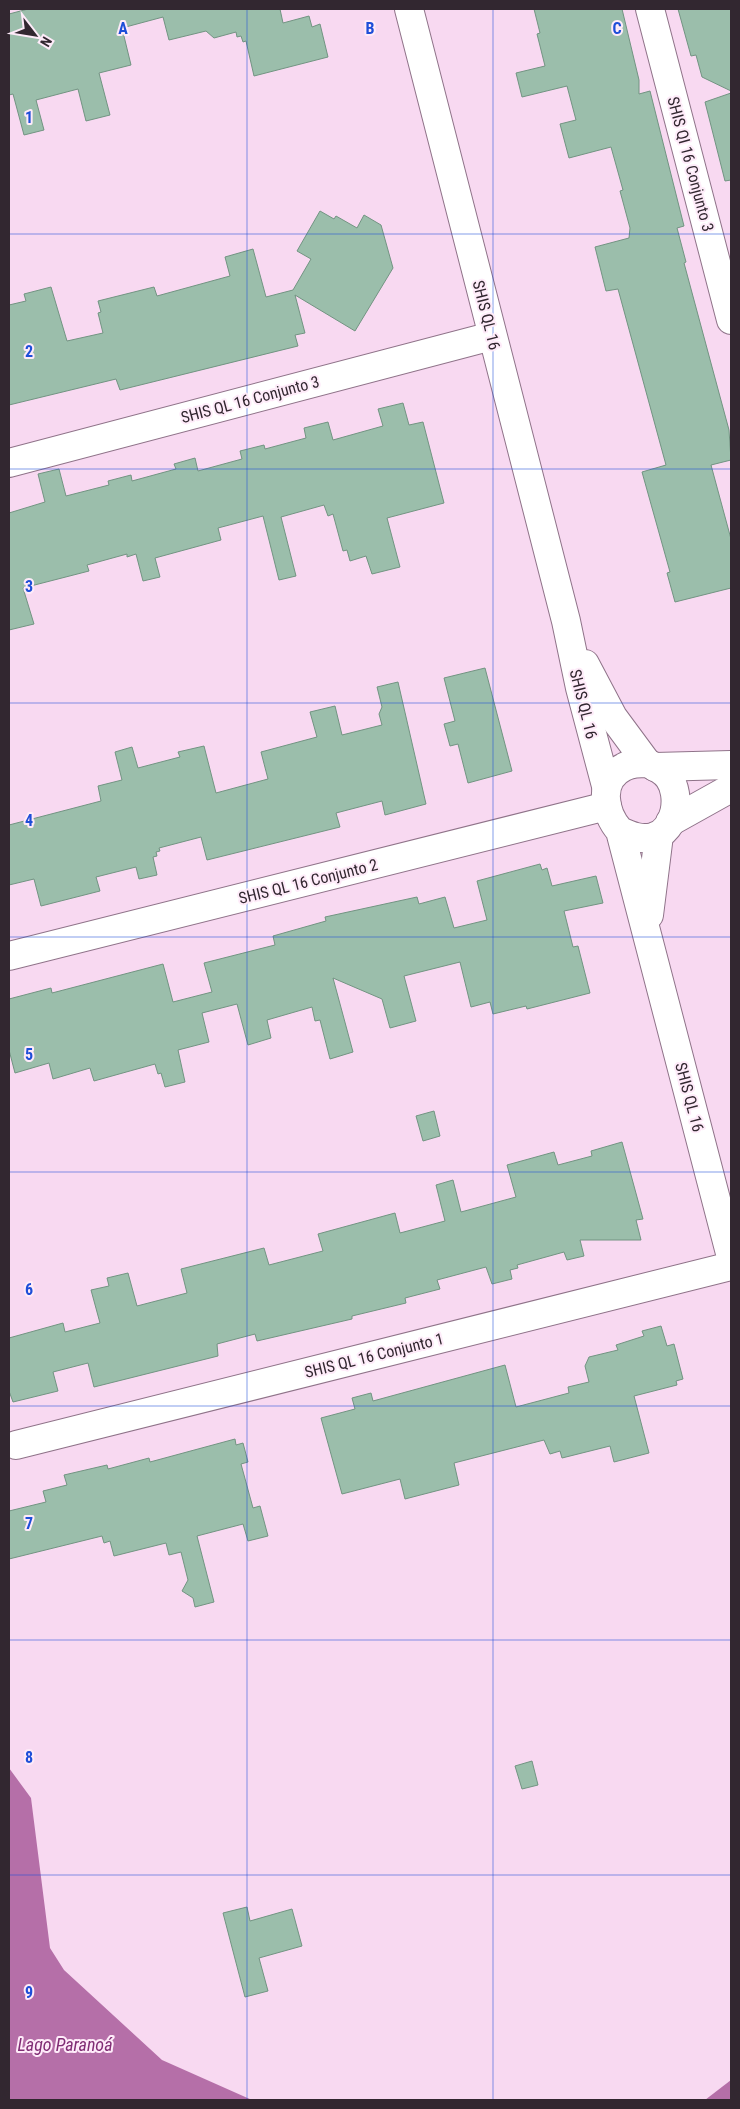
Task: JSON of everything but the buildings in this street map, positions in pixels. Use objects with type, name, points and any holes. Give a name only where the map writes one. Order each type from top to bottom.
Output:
[{"type":"street","name":"SHIS QL 16","points":[[409,9],[566,621],[606,796]]},
{"type":"street","name":"SHIS QI 16 Conjunto 3","points":[[650,9],[731,320]]},
{"type":"street","name":"SHIS QL 16 Conjunto 3","points":[[9,463],[492,336]]},
{"type":"street","name":"SHIS QL 16","points":[[566,621],[602,698],[651,765]]},
{"type":"street","points":[[651,765],[668,776],[676,795],[674,812],[665,828]]},
{"type":"street","points":[[731,765],[622,767],[606,796],[615,825],[620,831],[634,838],[652,837],[731,788]]},
{"type":"street","name":"SHIS QL 16 Conjunto 2","points":[[9,956],[606,796]]},
{"type":"street","name":"SHIS QL 16","points":[[648,937],[652,878],[665,828]]},
{"type":"street","name":"SHIS QL 16","points":[[620,831],[731,1257]]},
{"type":"street","name":"SHIS QL 16 Conjunto 1","points":[[16,1445],[731,1266]]},
{"type":"water","name":"Lago Paranoá","points":[[9,1768],[31,1798],[50,1948],[64,1970],[162,2060],[252,2100],[9,2100]]},
{"type":"water","points":[[731,2080],[731,2100],[705,2100]]}]
